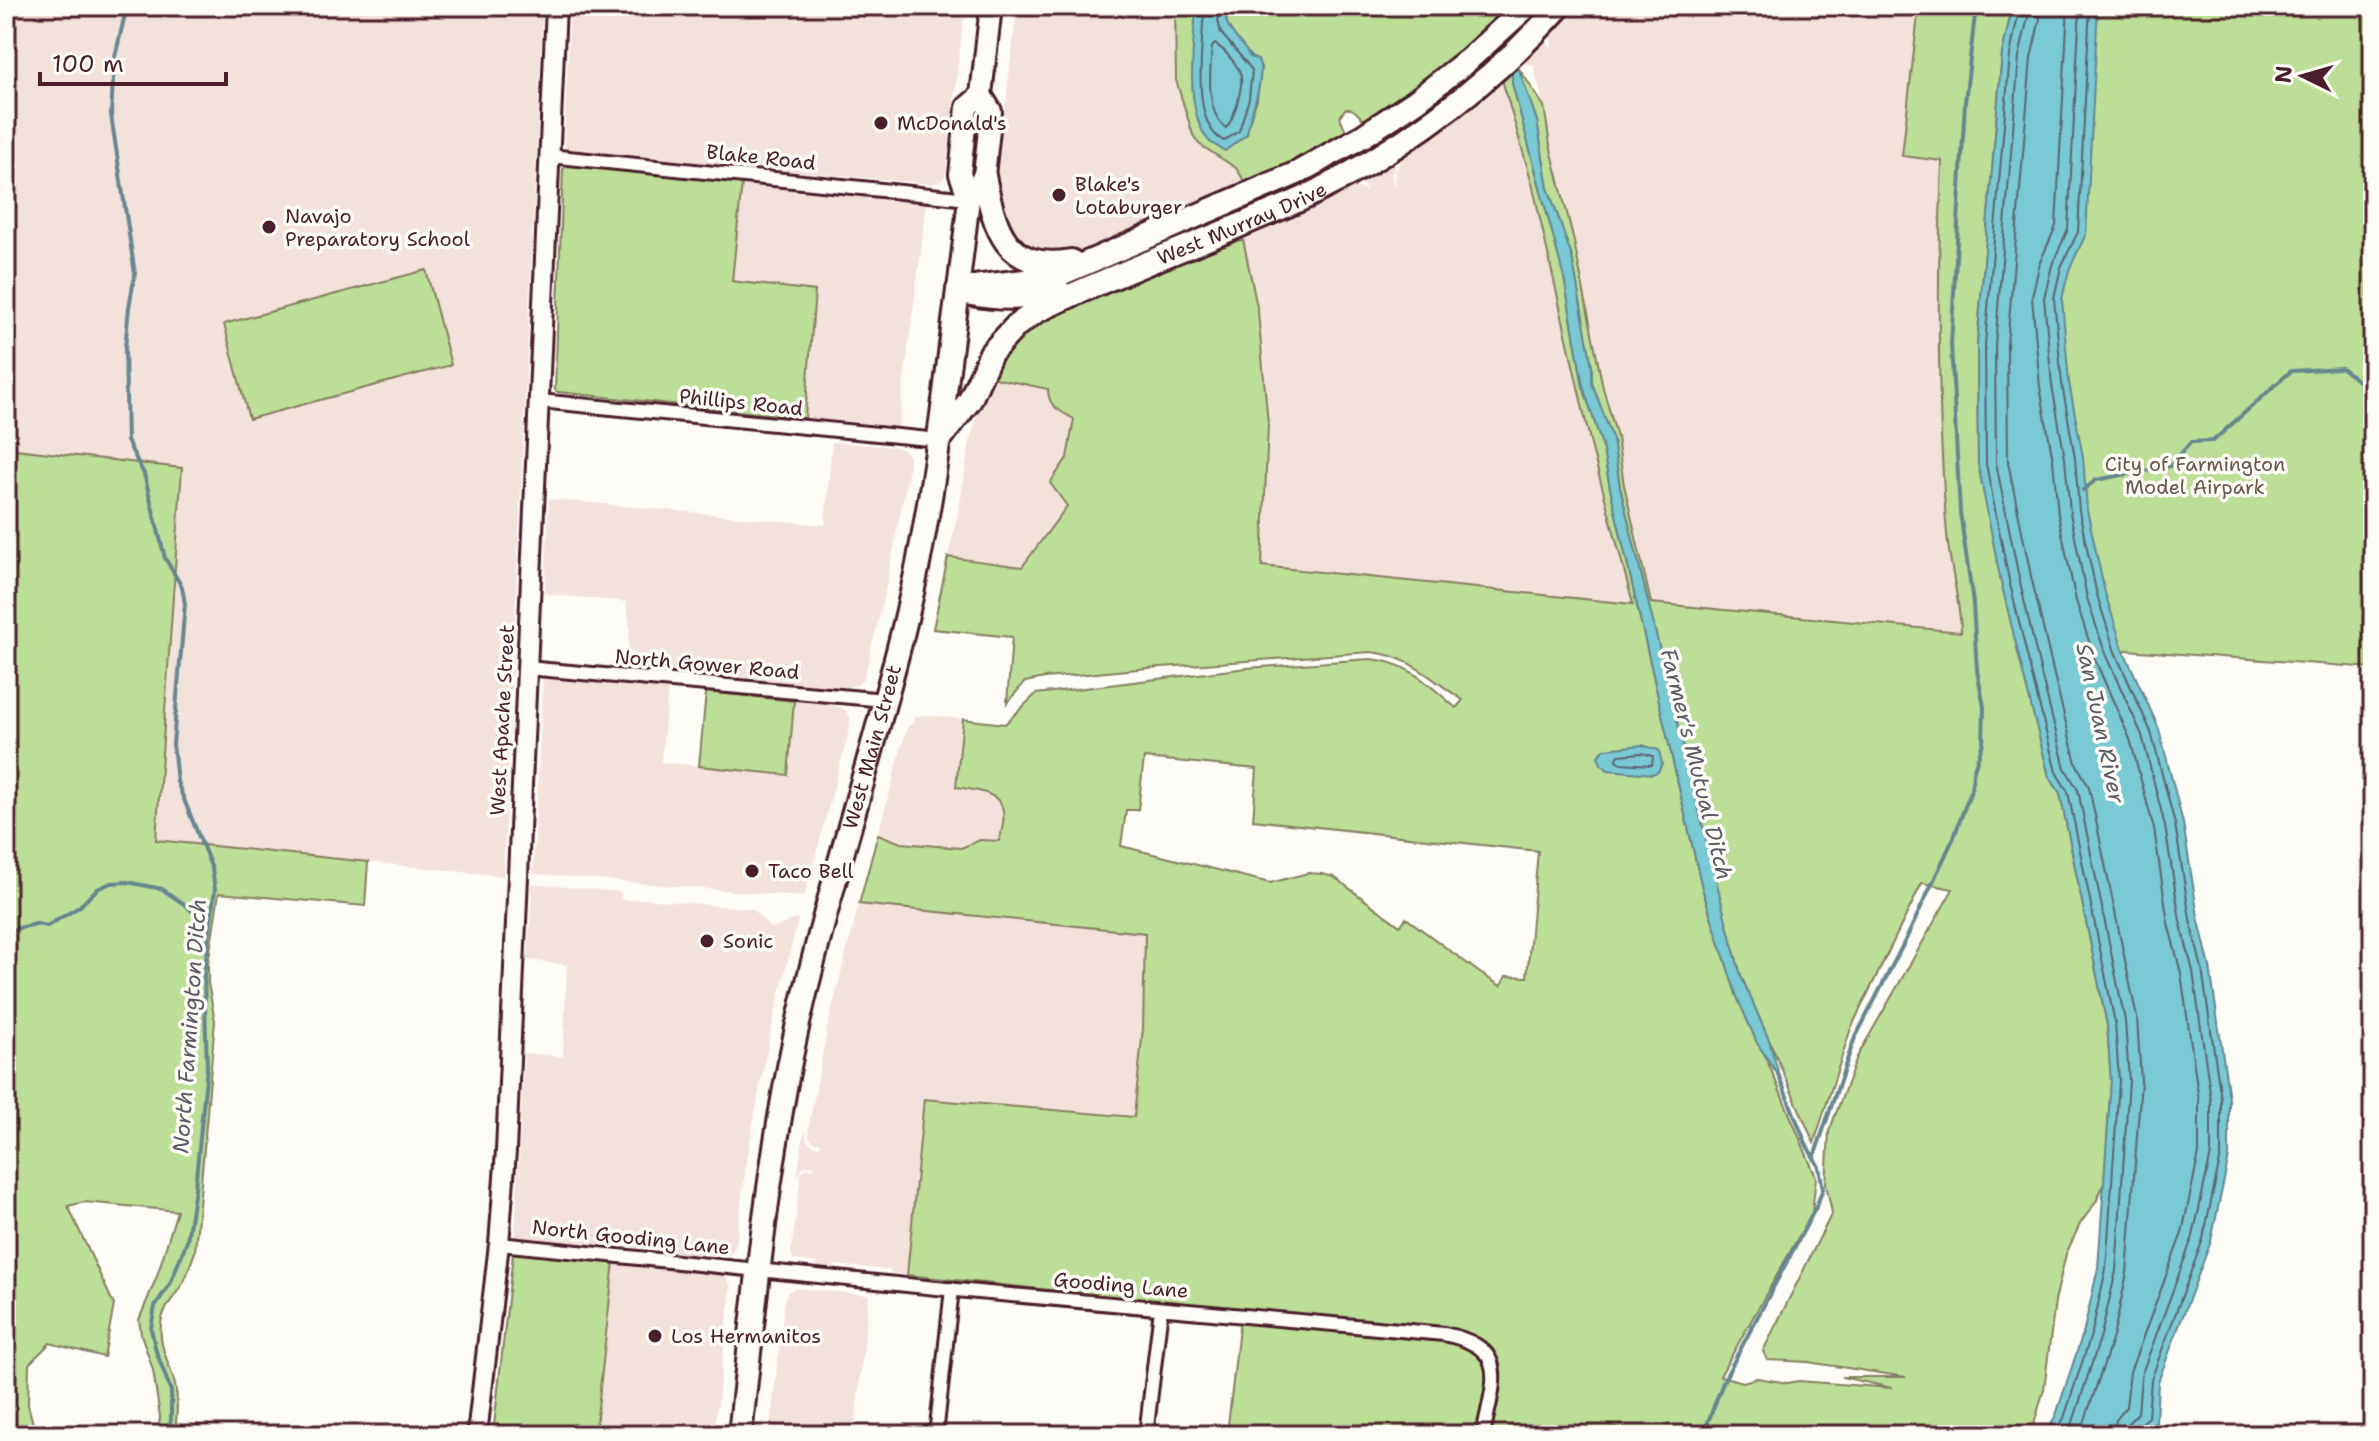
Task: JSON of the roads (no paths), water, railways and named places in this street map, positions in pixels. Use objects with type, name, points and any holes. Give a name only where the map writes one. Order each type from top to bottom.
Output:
[{"type":"highway","name":"West Murray Drive","points":[[958,290],[1056,276],[1297,173],[1363,136],[1416,101],[1468,60],[1527,6]]},
{"type":"highway","name":"West Murray Drive","points":[[939,440],[970,400],[991,353],[1017,325],[1037,311],[1308,196],[1375,160],[1484,79],[1527,43],[1560,6]]},
{"type":"highway","points":[[984,176],[999,232],[1022,257],[1048,264],[1115,251]]},
{"type":"highway","points":[[958,290],[991,298],[1031,297],[1058,293],[1117,275]]},
{"type":"highway","name":"West Main Street","points":[[740,1435],[780,1119],[798,1026],[918,564],[939,440],[958,290]]},
{"type":"main road","name":"West Apache Street","points":[[477,1435],[499,1244],[506,1151],[556,6]]},
{"type":"main road","name":"West Main Street","points":[[958,290],[969,199],[984,176],[991,111],[981,95],[991,6]]},
{"type":"main road","name":"West Main Street","points":[[969,199],[960,174],[967,107],[981,95]]},
{"type":"street","name":"Blake Road","points":[[549,156],[969,199]]},
{"type":"street","name":"Phillips Road","points":[[539,401],[939,440]]},
{"type":"street","name":"North Gower Road","points":[[526,668],[885,700]]},
{"type":"street","name":"North Gooding Lane","points":[[499,1244],[759,1270]]},
{"type":"street","name":"Gooding Lane","points":[[759,1270],[1466,1338],[1488,1354],[1493,1366],[1483,1435]]},
{"type":"street","points":[[936,1435],[952,1289]]},
{"type":"street","points":[[1146,1435],[1161,1309]]},
{"type":"water","points":[[1196,6],[1233,6],[1226,20],[1228,25],[1250,57],[1258,60],[1260,67],[1259,86],[1247,134],[1225,151],[1209,141],[1196,112],[1192,57]]},
{"type":"water","name":"San Juan River","points":[[2010,6],[2098,6],[2086,234],[2069,270],[2062,299],[2069,383],[2083,457],[2087,510],[2105,593],[2123,649],[2159,729],[2183,823],[2198,917],[2210,967],[2229,1099],[2229,1156],[2211,1241],[2158,1382],[2156,1423],[2142,1435],[2045,1435],[2056,1415],[2084,1330],[2098,1268],[2111,1081],[2107,1025],[2060,793],[2049,776],[2025,682],[1978,465],[1977,344],[2002,54]]},
{"type":"water","points":[[1518,67],[1537,121],[1548,188],[1572,257],[1592,367],[1592,383],[1613,440],[1620,487],[1727,925],[1741,976],[1769,1040],[1780,1078],[1757,1043],[1737,997],[1702,888],[1602,445],[1583,386],[1564,277],[1512,83],[1512,72]]},
{"type":"water","points":[[1642,745],[1659,750],[1662,764],[1658,772],[1608,770],[1598,756],[1605,749]]},
{"type":"waterway","name":"North Farmington Ditch","points":[[127,6],[114,61],[111,115],[135,274],[125,348],[127,441],[144,474],[165,558],[182,587],[185,604],[173,744],[177,782],[212,869],[215,890],[204,974],[207,1067],[195,1188],[187,1241],[170,1284],[155,1306],[151,1329],[171,1391],[169,1435]]},
{"type":"waterway","points":[[1814,1157],[1854,1040],[1954,837],[1983,743],[1984,707],[1977,670],[1973,603],[1960,512],[1951,344],[1965,102],[1976,6]]},
{"type":"waterway","points":[[2083,490],[2096,480],[2170,466],[2191,442],[2213,441],[2291,371],[2342,368],[2373,393]]},
{"type":"waterway","points":[[6,931],[36,924],[47,926],[79,907],[97,889],[111,883],[127,882],[162,889],[187,906],[209,929]]},
{"type":"waterway","name":"Farmer's Mutual Ditch","points":[[1703,1435],[1724,1380],[1823,1189],[1819,1167],[1806,1144],[1778,1074]]},
{"type":"place","name":"McDonald's","points":[[881,123]]},
{"type":"place","name":"Blake's Lotaburger","points":[[1059,195]]},
{"type":"place","name":"Navajo Preparatory School","points":[[269,227]]},
{"type":"place","name":"Taco Bell","points":[[752,871]]},
{"type":"place","name":"Sonic","points":[[707,941]]},
{"type":"place","name":"Los Hermanitos","points":[[655,1336]]},
{"type":"park label","name":"City of Farmington Model Airpark","points":[[2195,476]]}]
